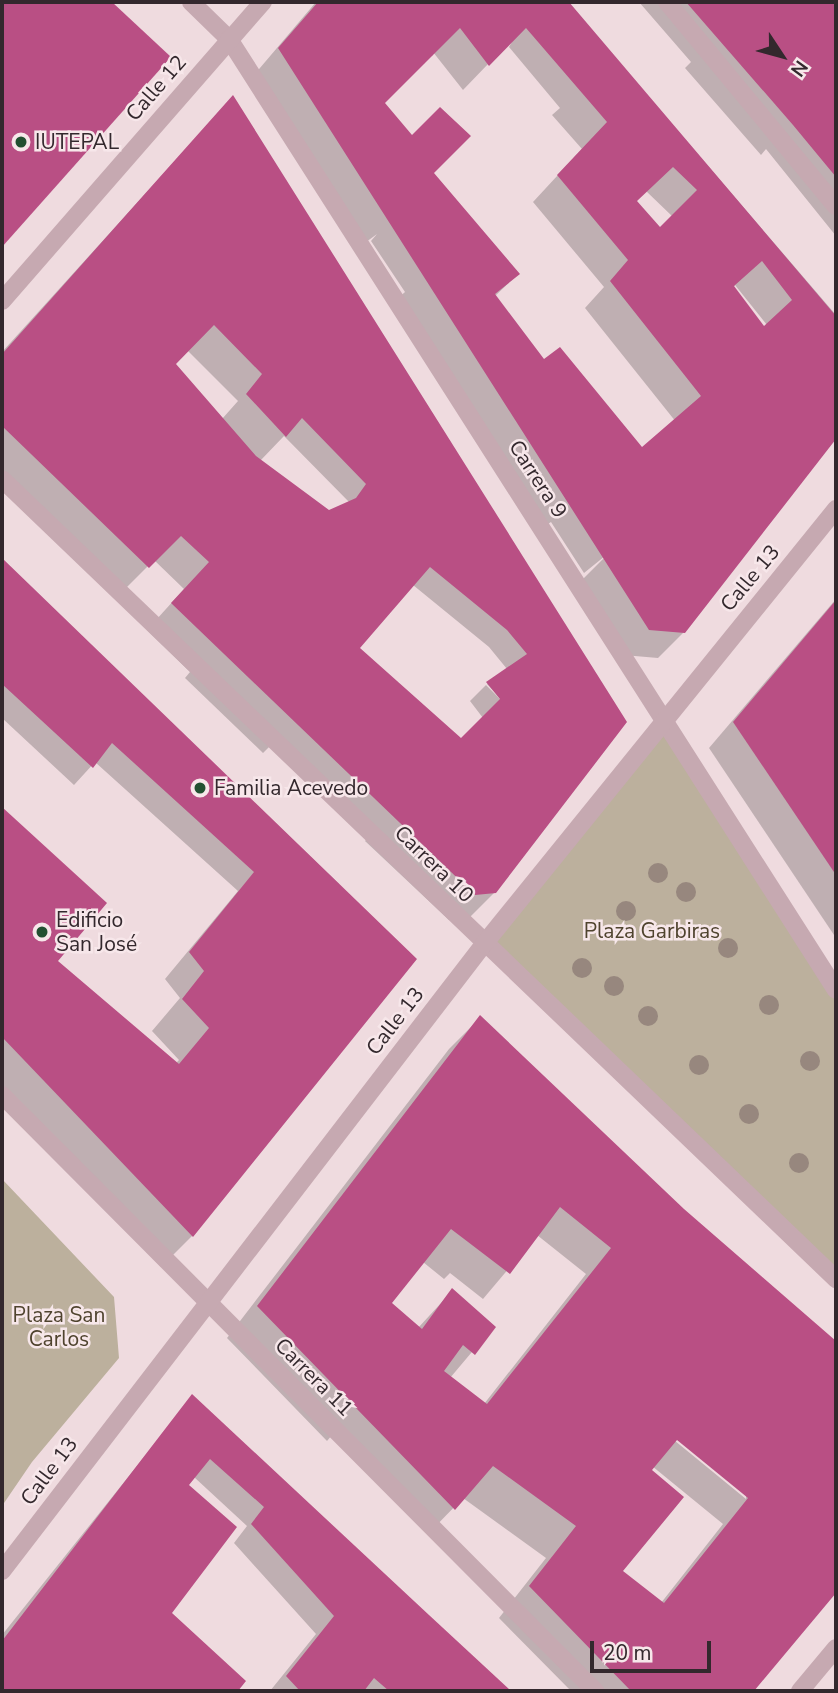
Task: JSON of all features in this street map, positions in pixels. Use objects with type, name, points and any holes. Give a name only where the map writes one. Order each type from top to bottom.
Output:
[{"type":"street","name":"Carrera 9","points":[[191,2],[229,38],[836,990]]},
{"type":"street","name":"Calle 12","points":[[2,301],[263,2]]},
{"type":"street","points":[[667,2],[836,206]]},
{"type":"street","name":"Carrera 10","points":[[2,479],[836,1279]]},
{"type":"street","name":"Calle 13","points":[[2,1570],[484,944],[663,718],[836,509]]},
{"type":"street","name":"Carrera 11","points":[[2,1095],[595,1691]]},
{"type":"street","points":[[800,1691],[836,1647]]},
{"type":"green space","name":"Plaza Garbiras","points":[[663,717],[836,990],[836,1279],[484,944]]},
{"type":"green space","name":"Plaza San Carlos","points":[[2,1179],[114,1297],[119,1358],[32,1462],[2,1506]]},
{"type":"building","points":[[2,2],[112,2],[171,57],[2,247]]},
{"type":"building","points":[[318,2],[569,2],[836,316],[836,439],[685,633],[649,630],[278,48]],"holes":[[[460,28],[489,66],[526,28],[607,122],[557,175],[628,260],[610,281],[701,396],[642,447],[560,347],[544,359],[495,294],[520,274],[434,173],[471,136],[440,107],[412,135],[385,103]],[[673,167],[697,190],[660,227],[637,201]],[[762,261],[792,300],[764,326],[734,286]]]},
{"type":"building","points":[[686,2],[836,2],[836,177],[793,125]]},
{"type":"building","points":[[233,95],[627,722],[496,893],[475,895],[171,603],[209,562],[181,536],[149,568],[2,426],[2,354]],"holes":[[[214,325],[262,374],[246,394],[286,437],[302,418],[366,484],[356,498],[329,510],[256,456],[176,364]],[[430,567],[507,630],[527,654],[486,682],[500,699],[461,738],[360,648]]]},
{"type":"building","points":[[2,558],[417,959],[193,1237],[2,1037],[2,807],[107,903],[58,961],[179,1064],[209,1028],[182,999],[204,971],[189,952],[254,872],[112,743],[93,768],[2,684]]},
{"type":"building","points":[[836,600],[836,875],[733,722]]},
{"type":"building","points":[[480,1015],[684,1209],[836,1341],[836,1593],[754,1691],[631,1691],[529,1586],[576,1526],[493,1466],[455,1510],[257,1306]],"holes":[[[560,1207],[611,1248],[487,1404],[444,1371],[463,1345],[475,1355],[496,1327],[452,1288],[422,1329],[392,1303],[451,1229],[510,1274]],[[677,1440],[748,1498],[664,1603],[623,1571],[684,1497],[652,1470]]]},
{"type":"building","points":[[192,1394],[511,1691],[389,1691],[374,1678],[364,1691],[300,1691],[286,1676],[334,1616],[251,1524],[264,1507],[210,1459],[189,1485],[237,1527],[172,1613],[246,1681],[238,1691],[2,1691],[2,1641]]},
{"type":"place","name":"IUTEPAL","points":[[21,142]]},
{"type":"place","name":"Familia Acevedo","points":[[200,788]]},
{"type":"place","name":"Edificio San José","points":[[42,932]]}]
